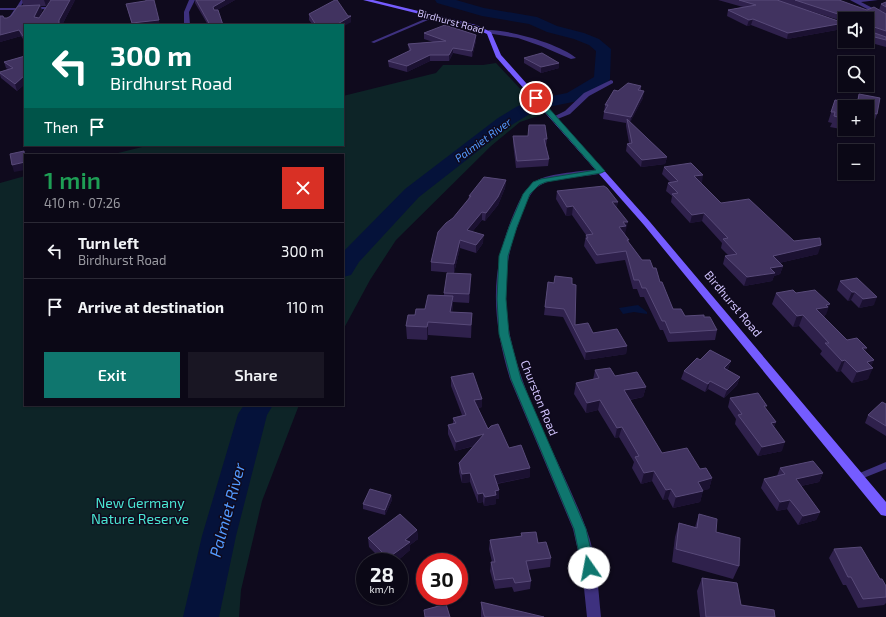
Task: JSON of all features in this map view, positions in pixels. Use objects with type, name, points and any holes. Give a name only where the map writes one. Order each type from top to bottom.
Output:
[{"type":"street","points":[[187,24],[186,13],[192,0]]},
{"type":"street","name":"Birdhurst Road","points":[[366,0],[480,28],[489,32],[498,32],[530,40],[574,58]]},
{"type":"street","points":[[854,1],[875,0]]},
{"type":"street","points":[[854,1],[886,18]]},
{"type":"street","name":"Birdhurst Road","points":[[489,32],[498,56],[601,171],[715,303],[886,511]]},
{"type":"street","points":[[552,116],[565,115],[573,109],[580,100],[611,82]]},
{"type":"street","name":"Churston Road","points":[[594,617],[589,568],[580,529],[516,379],[509,358],[504,334],[502,281],[504,256],[513,227],[530,188],[536,183],[544,180],[601,171]]},
{"type":"lane","points":[[8,22],[23,0]]},
{"type":"lane","points":[[0,9],[49,6],[45,13]]},
{"type":"lane","points":[[373,42],[433,16]]},
{"type":"lane","points":[[858,477],[886,466]]},
{"type":"green space","points":[[496,63],[544,114],[520,122],[491,146],[396,240],[370,280],[344,328],[344,154],[114,154],[146,146],[344,146],[344,96],[436,73],[443,65],[483,65]]},
{"type":"green space","name":"New Germany Nature Reserve","points":[[24,176],[24,406],[299,406],[262,501],[241,590],[239,617],[0,617],[0,183]]},
{"type":"water","points":[[638,305],[647,312],[647,314],[634,312],[623,314],[619,308]]},
{"type":"building","points":[[51,0],[70,0],[59,20],[59,24],[24,24],[24,38],[19,30],[0,35],[0,16],[7,18],[11,16],[18,6],[40,5],[34,17],[39,18]]},
{"type":"building","points":[[154,0],[159,20],[132,23],[126,4]]},
{"type":"building","points":[[196,0],[225,0],[213,7],[214,10],[218,10],[223,24],[209,24]]},
{"type":"building","points":[[337,0],[348,16],[351,16],[338,24],[315,24],[309,14]]},
{"type":"building","points":[[739,0],[777,0],[838,21],[838,24],[788,33],[753,19],[749,20],[728,10],[756,5]]},
{"type":"building","points":[[795,0],[839,0],[867,10],[874,7],[886,14],[886,31],[874,27],[874,12],[838,12],[838,14]]},
{"type":"building","points":[[886,2],[886,7],[881,4]]},
{"type":"building","points":[[445,25],[476,35],[472,51],[453,48],[449,55],[430,55],[407,66],[388,61],[411,50],[408,44],[446,41],[424,33]]},
{"type":"building","points":[[874,33],[886,37],[886,40],[874,37]]},
{"type":"building","points":[[542,53],[559,63],[541,67],[524,58]]},
{"type":"building","points":[[24,56],[24,76],[15,84],[0,73],[13,68],[4,62]]},
{"type":"building","points":[[628,83],[641,86],[638,90],[644,91],[631,117],[604,112],[608,105],[605,105],[614,90],[618,91]]},
{"type":"building","points":[[859,94],[880,98],[877,114],[874,113],[874,100],[858,100]]},
{"type":"building","points":[[835,100],[838,100],[838,117],[834,116],[835,112],[831,112]]},
{"type":"building","points":[[627,119],[667,157],[642,160],[627,144],[632,143]]},
{"type":"building","points":[[529,125],[545,125],[547,139],[544,139],[549,159],[517,161],[513,136],[528,136]]},
{"type":"building","points":[[24,151],[24,162],[12,165],[10,154]]},
{"type":"building","points":[[691,163],[703,175],[694,176],[721,203],[749,199],[794,241],[820,238],[821,245],[773,256],[783,266],[770,268],[775,273],[747,277],[725,256],[737,254],[723,239],[728,238],[704,213],[692,215],[672,194],[678,193],[668,183],[678,181],[664,167]]},
{"type":"building","points":[[484,177],[506,180],[498,197],[486,213],[482,212],[467,230],[484,235],[476,245],[460,240],[454,264],[431,262],[438,232],[453,218]]},
{"type":"building","points":[[604,186],[618,202],[612,202],[628,222],[623,222],[626,226],[619,227],[642,260],[650,260],[653,268],[656,268],[660,282],[662,282],[673,309],[681,309],[685,316],[704,315],[704,317],[710,317],[717,330],[670,333],[665,321],[662,321],[646,288],[642,288],[639,280],[634,280],[626,251],[597,255],[586,238],[588,238],[586,235],[593,234],[573,206],[567,207],[557,191]]},
{"type":"building","points":[[447,273],[471,274],[469,294],[444,293]]},
{"type":"building","points":[[555,276],[572,278],[572,284],[576,285],[575,325],[588,323],[593,333],[617,329],[627,346],[586,352],[564,309],[545,307],[548,282],[554,283]]},
{"type":"building","points":[[857,278],[877,297],[863,299],[855,292],[852,292],[840,281]]},
{"type":"building","points":[[793,290],[796,293],[815,290],[830,304],[826,305],[828,307],[816,309],[847,340],[857,338],[867,348],[862,348],[874,360],[867,362],[873,368],[857,372],[845,360],[842,361],[825,343],[829,343],[803,315],[797,316],[776,293]]},
{"type":"building","points":[[428,295],[453,296],[450,312],[472,313],[471,325],[428,322],[427,327],[406,326],[408,315],[415,315],[416,309],[425,309]]},
{"type":"building","points":[[710,350],[731,361],[724,368],[740,377],[727,390],[710,381],[708,384],[684,371],[697,358],[700,360]]},
{"type":"building","points":[[610,368],[615,376],[637,372],[646,387],[624,390],[662,453],[687,448],[700,469],[706,468],[712,478],[698,482],[703,491],[676,497],[671,489],[666,490],[654,471],[644,473],[635,457],[639,456],[622,427],[617,428],[600,400],[587,403],[576,383],[599,378],[595,370]]},
{"type":"building","points":[[473,373],[482,399],[474,400],[488,429],[491,426],[498,424],[509,448],[521,445],[530,468],[494,475],[499,490],[495,491],[496,495],[485,497],[483,493],[478,494],[470,473],[462,474],[459,463],[484,434],[456,442],[448,425],[456,423],[453,418],[466,415],[451,377]]},
{"type":"building","points":[[758,393],[767,406],[764,406],[776,422],[771,423],[785,442],[762,447],[738,415],[742,414],[730,398]]},
{"type":"building","points":[[882,402],[886,404],[886,426],[868,415]]},
{"type":"building","points":[[813,461],[823,473],[796,479],[820,512],[803,516],[790,500],[780,502],[764,479],[785,474],[780,468]]},
{"type":"building","points":[[370,489],[391,495],[385,510],[363,504]]},
{"type":"building","points":[[400,514],[417,530],[405,540],[410,542],[395,553],[383,553],[368,538]]},
{"type":"building","points":[[699,514],[717,519],[716,532],[740,538],[739,566],[676,549],[679,523],[697,528]]},
{"type":"building","points":[[536,532],[538,543],[546,542],[551,558],[526,561],[531,581],[515,583],[513,578],[495,580],[491,562],[495,562],[490,540],[522,536],[521,533]]},
{"type":"building","points":[[861,547],[880,579],[882,579],[886,586],[886,597],[863,599],[851,577],[848,577],[834,549]]},
{"type":"building","points":[[702,578],[737,583],[741,605],[774,610],[775,617],[706,617]]},
{"type":"building","points":[[481,602],[544,617],[485,617]]},
{"type":"building","points":[[446,605],[450,617],[425,617],[424,610]]},
{"type":"waterway","name":"Palmiet River","points":[[344,268],[349,259],[412,193],[504,122],[522,111],[538,104],[572,97],[602,79],[604,49],[594,42],[579,36],[552,29],[532,20],[482,12],[442,0]]},
{"type":"waterway","name":"Palmiet River","points":[[201,617],[219,536],[253,414],[258,406]]},
{"type":"route","points":[[536,98],[601,171],[544,180],[536,183],[530,188],[513,227],[504,256],[501,299],[504,334],[509,358],[516,379],[580,529],[589,568]]}]
